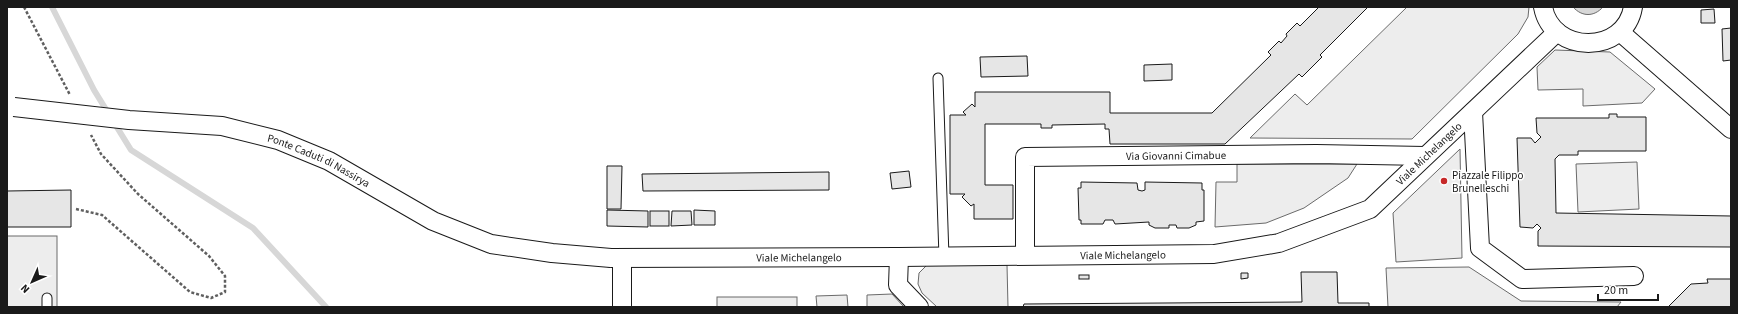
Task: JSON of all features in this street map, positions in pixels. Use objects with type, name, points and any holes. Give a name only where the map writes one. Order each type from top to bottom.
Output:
[{"type":"street","points":[[1543,7],[1547,18],[1557,32],[1577,43],[1589,44],[1600,43],[1611,39],[1620,32],[1628,22],[1633,7]]},
{"type":"street","name":"Viale Michelangelo","points":[[616,258],[899,258],[1025,255],[1214,254],[1279,243],[1370,209],[1557,32]]},
{"type":"street","points":[[1620,32],[1731,129]]},
{"type":"street","name":"Ponte Caduti di Nassirya","points":[[10,107],[129,120],[222,126],[278,140],[329,161],[433,221],[491,244],[552,253],[616,258]]},
{"type":"street","points":[[1473,112],[1480,248],[1522,279],[1634,276]]},
{"type":"street","name":"Via Giovanni Cimabue","points":[[1025,255],[1025,157],[1308,154],[1425,156]]},
{"type":"street","points":[[616,258],[622,307]]},
{"type":"street","points":[[899,258],[898,285],[919,307]]},
{"type":"lane","points":[[938,78],[944,257]]},
{"type":"path","points":[[24,7],[74,102]]},
{"type":"path","points":[[76,210],[102,215],[190,292],[211,298],[224,292],[225,276],[209,256],[138,194],[101,154],[91,134]]},
{"type":"shaded area","points":[[1407,7],[1529,7],[1528,17],[1518,34],[1412,139],[1250,138],[1295,94],[1307,105]]},
{"type":"shaded area","points":[[1573,7],[1603,7],[1596,13],[1584,14],[1580,13]]},
{"type":"shaded area","points":[[1555,50],[1610,52],[1655,89],[1642,103],[1583,106],[1583,89],[1538,90],[1537,67]]},
{"type":"shaded area","name":"Piazzale Filippo Brunelleschi","points":[[1460,149],[1462,258],[1396,262],[1393,213]]},
{"type":"shaded area","points":[[1637,162],[1639,209],[1578,212],[1576,164]]},
{"type":"shaded area","points":[[1237,164],[1357,164],[1348,178],[1304,208],[1266,223],[1215,227],[1216,182],[1237,182]]},
{"type":"shaded area","points":[[7,236],[57,236],[57,307],[7,307]]},
{"type":"shaded area","points":[[927,265],[1007,265],[1008,307],[937,307],[922,293],[918,284],[919,273]]},
{"type":"shaded area","points":[[1469,267],[1521,301],[1621,302],[1617,307],[1388,307],[1386,268]]},
{"type":"shaded area","points":[[892,294],[904,307],[867,307],[867,295]]},
{"type":"shaded area","points":[[847,295],[848,307],[817,307],[816,296]]},
{"type":"shaded area","points":[[717,297],[797,297],[797,307],[717,307]]},
{"type":"building","points":[[1319,7],[1368,7],[1320,55],[1322,57],[1302,77],[1299,74],[1225,144],[1110,144],[1109,129],[1105,129],[1105,124],[1052,125],[1052,128],[1041,128],[1041,124],[985,124],[985,185],[1013,185],[1013,219],[974,219],[974,204],[971,206],[962,197],[965,194],[950,194],[950,115],[966,115],[963,112],[972,104],[975,107],[975,92],[1110,92],[1110,113],[1212,113],[1271,55],[1268,52],[1279,41],[1281,43],[1287,36],[1286,34],[1297,23],[1300,26]]},
{"type":"building","points":[[1714,9],[1715,23],[1701,23],[1701,10]]},
{"type":"building","points":[[1731,28],[1731,60],[1723,61],[1722,29]]},
{"type":"building","points":[[1027,56],[1028,76],[981,77],[980,57]]},
{"type":"building","points":[[1172,64],[1172,80],[1144,81],[1144,65]]},
{"type":"building","points":[[1609,114],[1617,114],[1617,117],[1646,117],[1646,151],[1578,151],[1578,155],[1559,155],[1555,159],[1556,213],[1731,216],[1731,247],[1538,246],[1538,231],[1541,228],[1537,224],[1533,228],[1520,227],[1517,138],[1531,138],[1535,143],[1541,137],[1537,133],[1536,118],[1609,118]]},
{"type":"building","points":[[607,166],[622,166],[621,209],[607,209]]},
{"type":"building","points":[[909,171],[911,187],[892,189],[890,173]]},
{"type":"building","points":[[829,172],[829,190],[643,191],[642,174]]},
{"type":"building","points":[[1081,182],[1137,183],[1138,190],[1142,191],[1145,190],[1145,182],[1202,183],[1202,190],[1204,190],[1204,221],[1196,222],[1196,225],[1189,228],[1177,228],[1176,225],[1169,225],[1169,228],[1155,228],[1149,225],[1149,222],[1115,224],[1113,220],[1105,220],[1103,224],[1081,224],[1081,220],[1079,220],[1078,188],[1081,188]]},
{"type":"building","points":[[71,190],[71,227],[7,227],[7,191]]},
{"type":"building","points":[[607,210],[648,211],[648,227],[607,226]]},
{"type":"building","points":[[694,210],[715,211],[715,225],[694,225]]},
{"type":"building","points":[[650,211],[669,211],[669,226],[650,226]]},
{"type":"building","points":[[672,211],[691,211],[692,225],[671,226]]},
{"type":"building","points":[[1301,272],[1337,272],[1338,303],[1369,303],[1369,307],[1023,307],[1024,304],[1302,302]]},
{"type":"building","points":[[1241,273],[1248,273],[1248,278],[1241,279]]},
{"type":"building","points":[[1079,275],[1089,275],[1089,279],[1079,279]]},
{"type":"building","points":[[1707,279],[1731,279],[1731,307],[1668,307],[1691,284],[1708,283]]},
{"type":"waterway","points":[[52,7],[94,90],[131,150],[253,228],[326,307]]},
{"type":"place","name":"Piazzale Filippo Brunelleschi","points":[[1444,181]]}]
